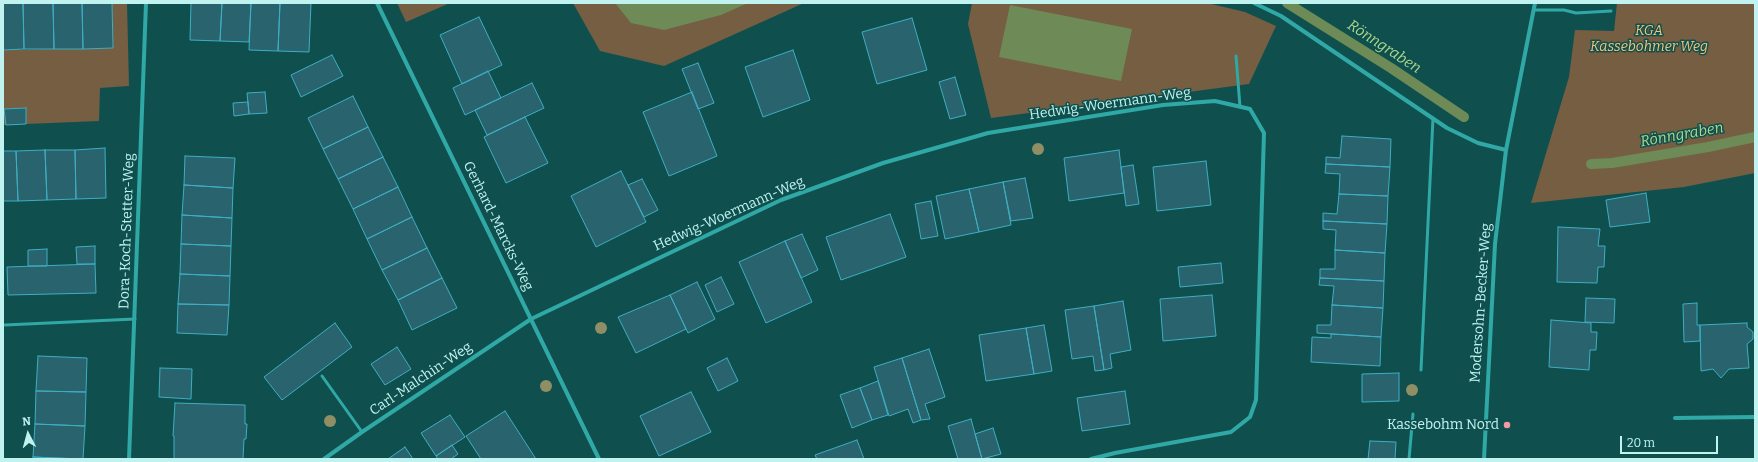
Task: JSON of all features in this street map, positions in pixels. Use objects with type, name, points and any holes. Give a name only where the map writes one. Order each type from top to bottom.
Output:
[{"type":"street","name":"Dora-Koch-Stetter-Weg","points":[[129,459],[146,3]]},
{"type":"street","name":"Gerhard-Marcks-Weg","points":[[376,3],[599,459]]},
{"type":"street","points":[[1254,3],[1281,16],[1447,128],[1478,143],[1506,150]]},
{"type":"street","name":"Modersohn-Becker-Weg","points":[[1484,459],[1495,244],[1506,150],[1535,3]]},
{"type":"street","name":"Hedwig-Woermann-Weg","points":[[531,319],[781,200],[883,163],[988,133],[1163,105],[1215,101],[1250,109],[1264,133],[1256,400],[1250,417],[1231,432],[1091,459]]},
{"type":"street","name":"Carl-Malchin-Weg","points":[[324,459],[531,319]]},
{"type":"street","points":[[1675,418],[1755,417]]},
{"type":"lane","points":[[1534,10],[1564,10],[1576,13],[1611,11]]},
{"type":"lane","points":[[1236,56],[1240,107]]},
{"type":"lane","points":[[1421,370],[1433,118]]},
{"type":"lane","points":[[5,325],[135,319]]},
{"type":"lane","points":[[322,376],[362,432]]},
{"type":"lane","points":[[1409,459],[1413,414]]},
{"type":"green space","points":[[112,3],[127,3],[129,86],[100,88],[99,121],[26,124],[25,108],[5,109],[6,125],[3,125],[3,50],[113,48]]},
{"type":"green space","points":[[397,3],[450,3],[406,22]]},
{"type":"green space","points":[[573,3],[804,3],[664,66],[600,51]]},
{"type":"green space","points":[[972,3],[1207,3],[1245,12],[1276,26],[1249,84],[991,118],[968,24]]},
{"type":"green space","name":"KGA Kassebohmer Weg","points":[[1617,3],[1755,3],[1755,173],[1684,187],[1531,203],[1569,77],[1575,30],[1614,31]]},
{"type":"shaded area","points":[[615,3],[748,3],[721,15],[664,30],[631,23]]},
{"type":"shaded area","points":[[1010,5],[1132,29],[1121,81],[999,57]]},
{"type":"building","points":[[3,3],[23,3],[24,49],[3,50]]},
{"type":"building","points":[[23,3],[53,3],[54,49],[24,49]]},
{"type":"building","points":[[53,3],[82,3],[83,49],[54,49]]},
{"type":"building","points":[[82,3],[112,3],[113,48],[83,49]]},
{"type":"building","points":[[191,3],[222,3],[220,41],[190,40]]},
{"type":"building","points":[[222,3],[251,3],[249,42],[220,41]]},
{"type":"building","points":[[251,3],[280,3],[278,51],[249,50]]},
{"type":"building","points":[[280,3],[311,3],[309,52],[278,51]]},
{"type":"building","points":[[479,17],[502,65],[462,84],[440,35]]},
{"type":"building","points":[[912,18],[927,70],[877,84],[862,32]]},
{"type":"building","points":[[793,50],[810,100],[763,117],[745,67]]},
{"type":"building","points":[[332,55],[343,76],[301,97],[291,75]]},
{"type":"building","points":[[698,63],[714,103],[698,109],[682,69]]},
{"type":"building","points":[[488,71],[501,98],[465,115],[453,88]]},
{"type":"building","points":[[955,77],[966,115],[950,119],[939,82]]},
{"type":"building","points":[[532,83],[544,108],[487,135],[475,110]]},
{"type":"building","points":[[265,92],[267,113],[249,114],[247,93]]},
{"type":"building","points":[[692,92],[717,156],[669,176],[643,112]]},
{"type":"building","points":[[353,96],[368,127],[323,149],[308,118]]},
{"type":"building","points":[[248,102],[249,114],[234,116],[233,103]]},
{"type":"building","points":[[26,108],[26,124],[6,125],[4,109]]},
{"type":"building","points":[[525,117],[548,163],[506,183],[484,137]]},
{"type":"building","points":[[368,127],[383,157],[338,179],[323,149]]},
{"type":"building","points":[[1342,136],[1391,139],[1390,167],[1326,164],[1326,157],[1340,158]]},
{"type":"building","points":[[105,148],[106,198],[76,199],[75,150]]},
{"type":"building","points":[[45,150],[75,150],[76,199],[47,200]]},
{"type":"building","points":[[45,150],[47,200],[18,201],[16,151]]},
{"type":"building","points":[[1119,150],[1124,193],[1069,201],[1064,158]]},
{"type":"building","points":[[3,151],[16,151],[18,201],[3,201]]},
{"type":"building","points":[[185,156],[235,158],[233,188],[184,185]]},
{"type":"building","points":[[383,157],[398,187],[353,209],[338,179]]},
{"type":"building","points":[[1206,161],[1211,205],[1157,211],[1153,167]]},
{"type":"building","points":[[1326,164],[1390,167],[1388,196],[1339,194],[1340,174],[1325,173]]},
{"type":"building","points":[[1133,165],[1139,204],[1126,206],[1121,167]]},
{"type":"building","points":[[621,171],[646,222],[596,247],[571,196]]},
{"type":"building","points":[[1025,178],[1033,218],[1011,221],[1003,182]]},
{"type":"building","points":[[642,179],[658,210],[644,217],[628,185]]},
{"type":"building","points":[[1003,182],[1011,225],[979,232],[969,189]]},
{"type":"building","points":[[184,185],[233,188],[232,218],[182,215]]},
{"type":"building","points":[[398,187],[412,217],[367,239],[353,209]]},
{"type":"building","points":[[969,189],[979,232],[945,239],[936,196]]},
{"type":"building","points":[[1646,193],[1650,222],[1610,227],[1606,200]]},
{"type":"building","points":[[1339,194],[1388,196],[1387,224],[1323,221],[1323,213],[1337,214]]},
{"type":"building","points":[[931,201],[938,236],[921,239],[915,204]]},
{"type":"building","points":[[890,214],[906,257],[841,280],[826,237]]},
{"type":"building","points":[[182,215],[232,218],[231,246],[181,244]]},
{"type":"building","points":[[412,217],[427,248],[382,270],[367,239]]},
{"type":"building","points":[[1323,221],[1387,224],[1385,253],[1335,250],[1336,230],[1323,229]]},
{"type":"building","points":[[1558,227],[1600,229],[1598,246],[1605,246],[1604,267],[1598,267],[1597,283],[1557,282]]},
{"type":"building","points":[[802,234],[818,270],[801,278],[785,241]]},
{"type":"building","points":[[785,241],[812,302],[766,323],[739,262]]},
{"type":"building","points":[[181,244],[231,246],[230,276],[180,274]]},
{"type":"building","points":[[95,246],[95,264],[77,264],[76,247]]},
{"type":"building","points":[[427,248],[442,278],[398,300],[382,270]]},
{"type":"building","points":[[47,249],[47,266],[28,266],[28,250]]},
{"type":"building","points":[[1335,250],[1385,253],[1384,281],[1320,278],[1320,269],[1335,269]]},
{"type":"building","points":[[1221,263],[1223,283],[1180,287],[1178,267]]},
{"type":"building","points":[[95,264],[96,293],[8,295],[7,267]]},
{"type":"building","points":[[180,274],[230,276],[229,305],[178,304]]},
{"type":"building","points":[[721,277],[734,304],[717,312],[705,285]]},
{"type":"building","points":[[442,278],[457,308],[412,330],[398,300]]},
{"type":"building","points":[[1320,278],[1384,281],[1383,308],[1332,305],[1334,286],[1319,285]]},
{"type":"building","points":[[697,282],[715,319],[688,333],[670,295]]},
{"type":"building","points":[[670,295],[686,329],[636,353],[618,317]]},
{"type":"building","points":[[1212,295],[1216,336],[1163,341],[1160,299]]},
{"type":"building","points":[[1586,298],[1615,299],[1614,323],[1585,322]]},
{"type":"building","points":[[1123,301],[1131,350],[1110,354],[1112,368],[1104,370],[1094,306]]},
{"type":"building","points":[[1697,303],[1697,325],[1700,325],[1700,341],[1684,342],[1683,304]]},
{"type":"building","points":[[178,304],[229,305],[227,335],[177,333]]},
{"type":"building","points":[[1332,305],[1383,308],[1381,337],[1317,333],[1317,325],[1331,325]]},
{"type":"building","points":[[1094,306],[1104,370],[1095,371],[1093,356],[1072,359],[1065,310]]},
{"type":"building","points":[[1551,320],[1591,323],[1591,332],[1597,332],[1596,350],[1590,350],[1589,370],[1549,367]]},
{"type":"building","points":[[335,323],[352,347],[282,400],[264,377]]},
{"type":"building","points":[[1747,323],[1747,327],[1753,332],[1753,339],[1747,344],[1749,368],[1729,369],[1721,378],[1713,369],[1701,371],[1700,325]]},
{"type":"building","points":[[1044,325],[1052,371],[1034,374],[1026,328]]},
{"type":"building","points":[[1026,328],[1034,374],[986,381],[979,335]]},
{"type":"building","points":[[1331,334],[1381,337],[1380,366],[1311,362],[1312,337],[1331,338]]},
{"type":"building","points":[[397,347],[411,369],[385,385],[371,364]]},
{"type":"building","points":[[929,349],[945,397],[925,404],[930,419],[921,420],[902,358]]},
{"type":"building","points":[[38,356],[87,358],[86,392],[36,391]]},
{"type":"building","points":[[727,358],[738,381],[718,391],[707,368]]},
{"type":"building","points":[[902,358],[921,420],[913,423],[908,409],[889,416],[874,367]]},
{"type":"building","points":[[160,368],[192,369],[191,399],[159,397]]},
{"type":"building","points":[[1399,373],[1399,401],[1362,402],[1362,374]]},
{"type":"building","points":[[878,381],[888,415],[872,420],[860,388]]},
{"type":"building","points":[[860,388],[872,420],[852,428],[840,395]]},
{"type":"building","points":[[36,391],[86,392],[85,426],[35,424]]},
{"type":"building","points":[[1125,391],[1130,424],[1082,431],[1077,398]]},
{"type":"building","points":[[691,392],[711,432],[659,456],[640,416]]},
{"type":"building","points":[[175,403],[245,405],[245,424],[247,424],[246,439],[244,439],[243,459],[174,459],[173,436]]},
{"type":"building","points":[[505,411],[536,459],[481,459],[466,436]]},
{"type":"building","points":[[450,415],[465,437],[436,456],[421,433]]},
{"type":"building","points":[[971,419],[982,459],[958,459],[948,426]]},
{"type":"building","points":[[35,424],[85,426],[83,459],[33,457]]},
{"type":"building","points":[[993,428],[1001,454],[982,459],[975,434]]},
{"type":"building","points":[[857,440],[864,459],[817,459],[815,455]]},
{"type":"building","points":[[1370,441],[1396,442],[1395,459],[1368,459]]},
{"type":"building","points":[[452,445],[458,454],[451,459],[438,459],[436,456]]},
{"type":"building","points":[[405,447],[413,459],[388,459]]},
{"type":"building","points":[[33,457],[75,459],[33,459]]},
{"type":"waterway","name":"Rönngraben","points":[[1287,3],[1391,68],[1464,117]]},
{"type":"waterway","name":"Rönngraben","points":[[1591,164],[1612,163],[1708,147],[1755,137]]},
{"type":"place","name":"Kassebohm Nord","points":[[1507,425]]}]
